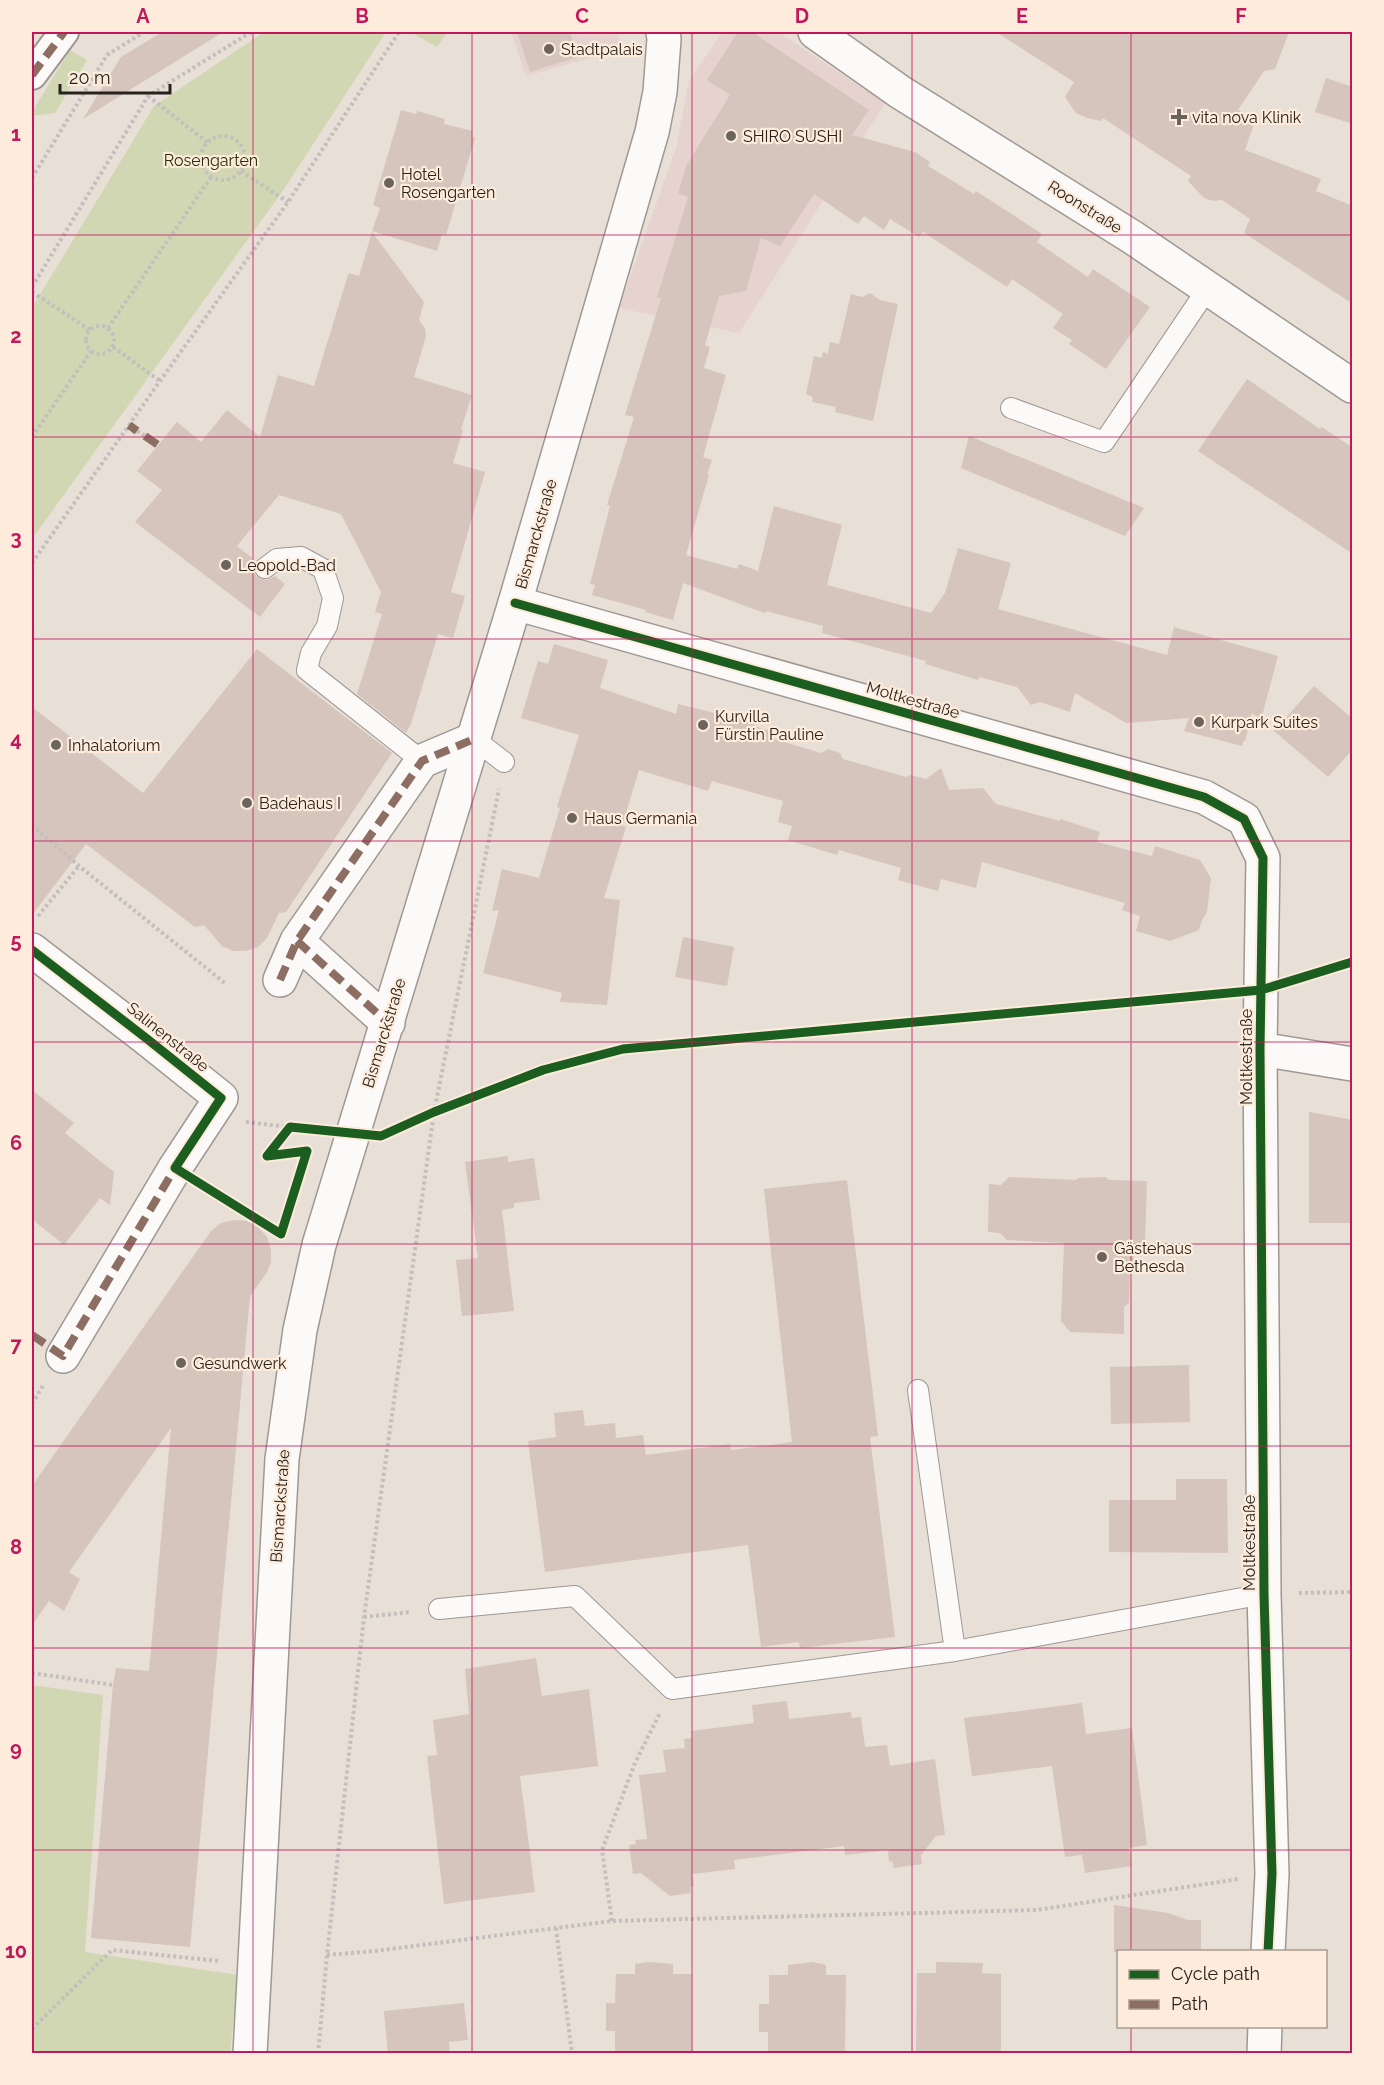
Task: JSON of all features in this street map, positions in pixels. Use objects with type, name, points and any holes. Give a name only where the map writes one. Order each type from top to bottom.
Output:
[{"type":"street","points":[[32,75],[64,32]]},
{"type":"street","name":"Roonstraße","points":[[815,32],[900,92],[1132,237],[1353,386]]},
{"type":"street","name":"Bismarckstraße","points":[[250,2054],[282,1459],[300,1330],[319,1245],[515,603],[652,132],[660,92],[663,35]]},
{"type":"street","name":"Moltkestraße","points":[[515,603],[1204,797],[1244,819],[1263,858],[1260,1048],[1264,1594],[1272,1874],[1268,1950]]},
{"type":"street","points":[[280,980],[297,941],[422,761],[474,739]]},
{"type":"street","points":[[297,941],[388,1023]]},
{"type":"street","name":"Salinenstraße","points":[[32,950],[220,1098],[175,1168],[63,1356]]},
{"type":"street","points":[[1260,1048],[1353,1064]]},
{"type":"street","points":[[1264,2054],[1265,2028]]},
{"type":"lane","points":[[1011,408],[1104,442],[1208,288]]},
{"type":"lane","points":[[265,568],[277,559],[301,557],[323,569],[333,598],[327,626],[311,653],[307,670],[422,761]]},
{"type":"lane","points":[[474,739],[504,762]]},
{"type":"lane","points":[[918,1390],[955,1651]]},
{"type":"lane","points":[[439,1609],[575,1596],[672,1689],[955,1651],[1264,1594]]},
{"type":"path","points":[[32,178],[107,55],[144,32]]},
{"type":"path","points":[[32,287],[148,96],[251,32]]},
{"type":"path","points":[[32,563],[288,202],[399,32]]},
{"type":"path","points":[[148,96],[207,142]]},
{"type":"path","points":[[220,136],[235,139],[244,150],[246,158],[241,171],[230,179],[217,180],[211,177],[201,161],[201,154],[207,142],[220,136]]},
{"type":"path","points":[[241,171],[288,202]]},
{"type":"path","points":[[108,328],[211,177]]},
{"type":"path","points":[[32,292],[90,330]]},
{"type":"path","points":[[90,330],[99,326],[108,328],[114,335],[113,347]]},
{"type":"path","points":[[90,330],[87,343],[91,351],[103,354],[113,347]]},
{"type":"path","points":[[113,347],[160,381]]},
{"type":"path","points":[[32,438],[91,351]]},
{"type":"path","points":[[137,431],[145,436]]},
{"type":"path","points":[[318,2054],[364,1617],[434,1112],[504,762]]},
{"type":"path","points":[[32,825],[79,866],[226,984]]},
{"type":"path","points":[[32,924],[79,866]]},
{"type":"path","points":[[246,1122],[381,1136],[434,1112]]},
{"type":"path","points":[[175,1168],[281,1234],[307,1151],[267,1156],[290,1127]]},
{"type":"path","points":[[1264,1594],[1353,1592]]},
{"type":"path","points":[[364,1617],[439,1609]]},
{"type":"path","points":[[32,1672],[113,1685]]},
{"type":"path","points":[[612,1921],[602,1850],[635,1763],[672,1689]]},
{"type":"path","points":[[327,1955],[612,1921],[1037,1910],[1272,1874]]},
{"type":"path","points":[[556,1928],[572,2054]]},
{"type":"path","points":[[32,2029],[112,1950],[223,1962]]},
{"type":"shaded area","points":[[511,32],[617,32],[622,49],[526,76]]},
{"type":"shaded area","points":[[723,32],[778,32],[885,103],[739,333],[619,308],[676,148],[689,80]]},
{"type":"green space","name":"Rosengarten","points":[[264,32],[386,32],[284,189],[32,539],[32,308],[154,106]]},
{"type":"green space","points":[[410,32],[447,32],[437,47]]},
{"type":"green space","points":[[70,50],[87,60],[55,113],[32,116],[32,112]]},
{"type":"green space","points":[[32,1685],[103,1695],[85,1952],[238,1975],[230,2053],[32,2053]]},
{"type":"building","points":[[162,32],[223,32],[83,119],[121,57]]},
{"type":"building","name":"Stadtpalais","points":[[517,32],[570,32],[578,57],[530,72]]},
{"type":"building","points":[[738,32],[752,32],[869,110],[852,135],[915,152],[930,162],[928,166],[974,194],[976,191],[1042,234],[1037,242],[1088,277],[1093,269],[1150,307],[1106,369],[1069,344],[1072,340],[1053,328],[1063,314],[1012,279],[1007,287],[923,232],[919,237],[890,219],[884,230],[864,216],[858,224],[814,194],[780,246],[761,238],[746,291],[719,296],[705,345],[710,347],[704,368],[726,375],[703,457],[712,460],[707,475],[709,475],[686,555],[737,569],[739,564],[758,571],[774,506],[842,525],[827,585],[931,613],[945,593],[958,548],[1011,563],[998,609],[1167,655],[1174,627],[1278,656],[1261,720],[1252,713],[1242,746],[1184,731],[1189,718],[1126,723],[1075,693],[1070,712],[1040,702],[1031,705],[1017,687],[979,677],[978,680],[925,664],[926,661],[822,633],[823,626],[766,611],[765,613],[683,583],[673,620],[592,595],[595,585],[590,584],[610,506],[607,505],[634,417],[625,415],[661,298],[657,297],[688,197],[678,194],[686,166],[730,95],[707,80]]},
{"type":"building","points":[[996,32],[1289,32],[1275,69],[1264,71],[1238,110],[1255,121],[1245,150],[1321,179],[1316,191],[1353,206],[1353,304],[1244,233],[1250,219],[1222,200],[1214,201],[1204,198],[1188,181],[1191,176],[1103,118],[1101,121],[1076,113],[1065,97],[1074,82]]},
{"type":"building","points":[[1326,78],[1353,87],[1353,124],[1315,112]]},
{"type":"building","points":[[401,110],[416,114],[417,111],[445,119],[444,124],[473,131],[471,137],[475,138],[446,235],[442,234],[437,251],[372,231],[380,208],[373,205]]},
{"type":"building","points":[[372,232],[424,302],[419,320],[425,328],[426,336],[414,377],[472,395],[453,463],[485,472],[451,592],[465,596],[453,638],[438,634],[411,724],[406,733],[357,694],[382,614],[375,612],[381,592],[341,514],[279,495],[237,546],[256,561],[253,569],[256,576],[266,580],[275,576],[285,584],[260,617],[135,522],[162,490],[137,471],[177,422],[201,442],[227,410],[260,437],[278,375],[314,386],[348,275],[349,273],[359,276]]},
{"type":"building","points":[[870,293],[880,300],[898,304],[873,421],[835,412],[836,407],[812,402],[813,397],[806,394],[814,356],[822,358],[823,352],[828,354],[830,342],[839,344],[851,294],[862,297]]},
{"type":"building","points":[[1247,379],[1320,429],[1322,427],[1353,448],[1353,554],[1198,451]]},
{"type":"building","points":[[969,436],[1144,508],[1125,536],[961,468]]},
{"type":"building","points":[[554,644],[608,660],[600,688],[676,714],[678,704],[755,723],[754,726],[776,733],[774,739],[821,753],[828,749],[840,753],[843,759],[906,777],[910,775],[926,779],[941,768],[949,790],[983,788],[996,804],[1060,821],[1060,819],[1100,832],[1097,842],[1152,856],[1155,846],[1200,860],[1211,878],[1207,912],[1199,930],[1170,941],[1136,931],[1140,916],[1122,910],[1125,903],[982,862],[976,888],[941,879],[938,891],[898,880],[901,868],[839,850],[837,855],[788,840],[792,826],[778,822],[783,801],[712,781],[708,791],[639,770],[622,826],[626,827],[604,898],[620,900],[607,1005],[560,1002],[562,993],[483,973],[499,910],[492,911],[502,869],[539,878],[579,735],[521,718],[538,661],[548,664]]},
{"type":"building","name":"Badehaus I","points":[[257,649],[392,753],[286,912],[279,913],[267,938],[258,947],[246,951],[233,951],[222,946],[204,925],[195,927],[86,844],[32,915],[32,707],[143,793]]},
{"type":"building","points":[[1314,686],[1353,719],[1353,749],[1328,777],[1274,731]]},
{"type":"building","points":[[683,937],[734,947],[727,986],[675,977]]},
{"type":"building","points":[[32,1090],[74,1123],[65,1133],[114,1172],[110,1205],[100,1198],[64,1245],[32,1219]]},
{"type":"building","points":[[1309,1112],[1353,1120],[1353,1223],[1309,1223]]},
{"type":"building","points":[[508,1156],[508,1162],[534,1158],[540,1200],[514,1203],[514,1208],[502,1210],[514,1311],[462,1316],[456,1260],[478,1258],[465,1162]]},
{"type":"building","name":"Gästehaus Bethesda","points":[[1009,1177],[1076,1180],[1106,1177],[1109,1180],[1147,1181],[1145,1244],[1134,1253],[1134,1266],[1130,1270],[1129,1303],[1124,1307],[1124,1334],[1070,1332],[1061,1321],[1064,1243],[1007,1240],[1000,1233],[988,1232],[989,1184],[1001,1185]]},
{"type":"building","points":[[847,1180],[878,1436],[870,1437],[895,1637],[800,1648],[799,1642],[761,1647],[748,1545],[545,1572],[528,1441],[556,1437],[554,1413],[583,1410],[585,1426],[615,1423],[616,1438],[643,1435],[646,1455],[730,1444],[731,1450],[792,1442],[764,1189]]},
{"type":"building","name":"Gesundwerk","points":[[234,1220],[247,1221],[258,1227],[267,1237],[271,1249],[271,1262],[266,1274],[250,1296],[190,1947],[91,1938],[113,1685],[116,1668],[149,1671],[171,1428],[69,1572],[80,1579],[64,1611],[49,1601],[32,1625],[32,1486],[211,1231],[221,1223]]},
{"type":"building","points":[[1189,1365],[1190,1422],[1111,1424],[1110,1367]]},
{"type":"building","points":[[1176,1479],[1227,1479],[1228,1553],[1109,1552],[1109,1500],[1176,1500]]},
{"type":"building","points":[[536,1658],[542,1696],[589,1689],[598,1766],[520,1776],[535,1892],[444,1904],[427,1756],[437,1755],[433,1720],[469,1714],[465,1669]]},
{"type":"building","points":[[787,1701],[789,1719],[851,1712],[852,1718],[861,1717],[865,1747],[887,1745],[890,1766],[935,1759],[945,1835],[936,1836],[921,1855],[922,1864],[894,1868],[892,1861],[889,1862],[888,1850],[845,1855],[844,1846],[734,1860],[735,1869],[692,1874],[694,1886],[690,1887],[691,1893],[670,1896],[641,1873],[633,1874],[629,1845],[636,1844],[635,1840],[647,1839],[639,1775],[666,1772],[663,1750],[685,1748],[684,1739],[692,1738],[691,1731],[754,1723],[752,1705]]},
{"type":"building","points":[[1082,1703],[1086,1734],[1132,1728],[1147,1845],[1129,1848],[1132,1866],[1085,1873],[1082,1855],[1065,1857],[1052,1766],[972,1776],[964,1718]]},
{"type":"building","points":[[1114,1905],[1168,1913],[1188,1920],[1201,1920],[1201,1950],[1117,1950],[1114,1952]]},
{"type":"building","points":[[649,1962],[673,1964],[673,1974],[692,1974],[692,2054],[615,2054],[615,2031],[606,2031],[606,2003],[615,2003],[616,1974],[635,1974],[635,1964]]},
{"type":"building","points":[[813,1962],[826,1965],[826,1975],[846,1975],[845,2054],[768,2054],[768,2032],[759,2032],[759,2004],[769,2004],[769,1975],[788,1975],[788,1965]]},
{"type":"building","points":[[936,1962],[983,1963],[982,1973],[1001,1974],[1001,2051],[916,2051],[917,1973],[936,1973]]},
{"type":"building","points":[[464,2003],[468,2040],[449,2042],[450,2054],[388,2054],[384,2011]]},
{"type":"marked path","points":[[32,75],[64,32]]},
{"type":"marked path","points":[[129,425],[137,431]]},
{"type":"marked path","points":[[145,436],[158,445]]},
{"type":"marked path","points":[[280,980],[297,941],[422,761],[474,739]]},
{"type":"marked path","points":[[297,941],[388,1023]]},
{"type":"marked path","points":[[32,1335],[63,1356],[178,1163]]},
{"type":"cycle path","points":[[515,603],[1204,797],[1244,819],[1263,858],[1260,1049],[1264,1594],[1272,1874],[1268,1950]]},
{"type":"cycle path","points":[[32,950],[221,1098],[175,1168],[281,1234],[307,1151],[267,1156],[290,1127],[381,1136],[434,1112],[543,1070],[623,1049],[1261,990],[1352,962]]},
{"type":"place","name":"Stadtpalais","points":[[549,49]]},
{"type":"place","name":"vita nova Klinik","points":[[1179,117]]},
{"type":"place","name":"SHIRO SUSHI","points":[[731,136]]},
{"type":"place","name":"Hotel Rosengarten","points":[[389,183]]},
{"type":"place","name":"Leopold-Bad","points":[[226,565]]},
{"type":"place","name":"Kurpark Suites","points":[[1199,722]]},
{"type":"place","name":"Kurvilla Fürstin Pauline","points":[[703,725]]},
{"type":"place","name":"Inhalatorium","points":[[56,745]]},
{"type":"place","name":"Badehaus I","points":[[247,803]]},
{"type":"place","name":"Haus Germania","points":[[572,818]]},
{"type":"place","name":"Gästehaus Bethesda","points":[[1102,1257]]},
{"type":"place","name":"Gesundwerk","points":[[181,1363]]}]
